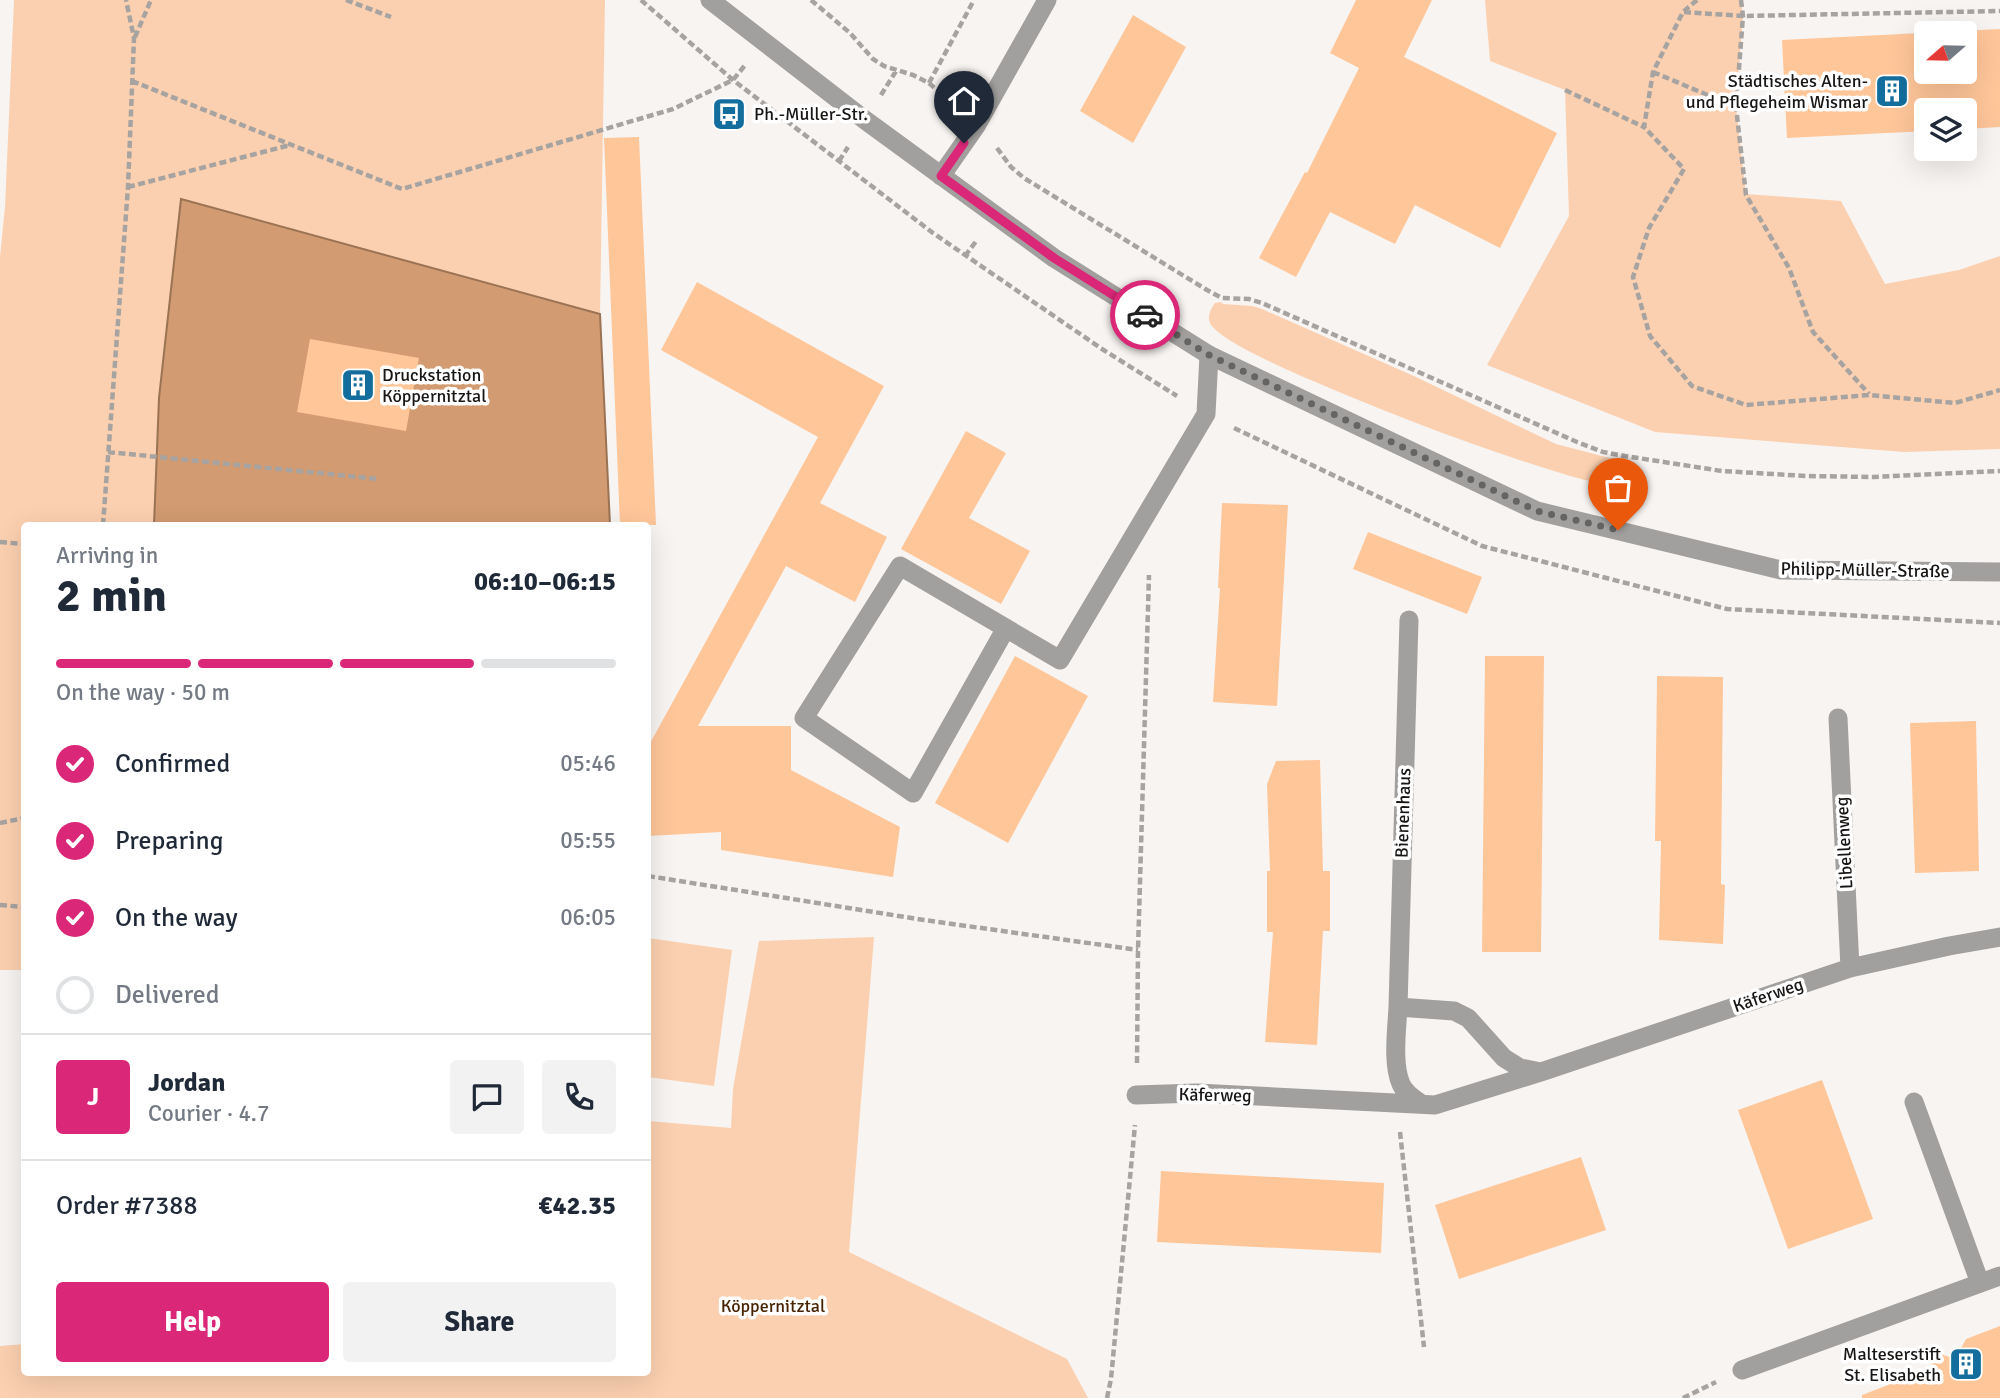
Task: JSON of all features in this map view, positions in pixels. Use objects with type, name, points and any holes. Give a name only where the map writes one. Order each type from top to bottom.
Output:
[{"type":"street","name":"Philipp-Müller-Straße","points":[[710,0],[865,120],[1054,258],[1209,355],[1537,511],[1780,570],[2000,572]]},
{"type":"street","points":[[941,176],[976,126],[1047,0]]},
{"type":"street","points":[[1006,628],[913,793],[804,718],[900,566],[1006,628],[1060,660],[1206,414],[1209,355]]},
{"type":"street","name":"Bienenhaus","points":[[1398,1007],[1409,620]]},
{"type":"street","name":"Libellenweg","points":[[1838,718],[1850,968]]},
{"type":"street","name":"Käferweg","points":[[1136,1095],[1197,1093],[1435,1105],[1850,968],[2000,937]]},
{"type":"street","points":[[1420,1103],[1408,1095],[1401,1084],[1397,1067],[1398,1007],[1454,1011],[1468,1018],[1504,1058],[1520,1068],[1541,1072]]},
{"type":"street","points":[[1914,1102],[1980,1283]]},
{"type":"street","points":[[1742,1370],[2000,1276]]},
{"type":"path","points":[[103,522],[128,187],[134,38],[126,0]]},
{"type":"path","points":[[134,38],[151,0]]},
{"type":"path","points":[[346,0],[391,17]]},
{"type":"path","points":[[641,0],[733,79],[933,233],[1102,349],[1206,414]]},
{"type":"path","points":[[811,0],[850,33],[873,59],[884,66],[929,83],[995,144],[1011,167],[1024,178],[1214,294],[1222,298],[1248,299],[1262,303],[1565,437],[1603,452],[1722,471],[1874,477],[2000,471]]},
{"type":"path","points":[[929,83],[974,0]]},
{"type":"path","points":[[1644,127],[1653,72],[1683,12],[1697,0]]},
{"type":"path","points":[[1741,0],[1744,16],[1736,107],[1745,195],[1789,268],[1813,332],[1870,395]]},
{"type":"path","points":[[1683,12],[1744,16],[2000,11]]},
{"type":"path","points":[[132,81],[402,189],[673,109],[733,79],[763,41]]},
{"type":"path","points":[[1653,72],[1736,107]]},
{"type":"path","points":[[1565,90],[1644,127],[1684,169],[1649,228],[1633,277],[1650,336],[1692,386],[1746,405],[1870,395],[1955,402],[2000,390]]},
{"type":"path","points":[[128,187],[291,145]]},
{"type":"path","points":[[108,452],[379,479]]},
{"type":"path","points":[[0,542],[21,544]]},
{"type":"path","points":[[1107,1398],[1135,1142],[1149,564]]},
{"type":"path","points":[[0,823],[21,819]]},
{"type":"path","points":[[651,876],[925,920],[1138,950]]},
{"type":"path","points":[[0,905],[21,907]]},
{"type":"path","points":[[1396,1103],[1424,1347]]},
{"type":"green space","points":[[14,0],[605,0],[600,314],[182,199],[159,398],[154,522],[21,522],[21,970],[0,970],[0,257],[5,207]]},
{"type":"green space","points":[[1485,0],[1741,0],[1743,16],[1736,107],[1746,194],[1841,201],[1885,284],[1959,270],[2000,256],[2000,449],[1904,452],[1655,432],[1487,365],[1569,216],[1565,90],[1490,61]]},
{"type":"green space","points":[[1215,303],[1262,309],[1416,377],[1556,444],[1625,462],[1622,488],[1536,466],[1470,443],[1284,368],[1239,346],[1216,330],[1210,323],[1209,315]]},
{"type":"green space","name":"Köppernitztal","points":[[874,937],[849,1252],[1067,1359],[1088,1398],[0,1398],[0,1346],[21,1344],[21,1376],[651,1376],[651,1121],[731,1128],[733,1089],[759,941]]},
{"type":"green space","points":[[651,938],[732,950],[714,1086],[651,1077]]},
{"type":"shaded area","points":[[181,199],[600,314],[610,522],[154,522],[159,398]]},
{"type":"building","points":[[1356,0],[1432,0],[1404,57],[1557,133],[1500,248],[1415,205],[1395,244],[1330,212],[1296,277],[1259,258],[1305,172],[1307,173],[1359,68],[1330,53]]},
{"type":"building","points":[[1133,15],[1186,47],[1133,143],[1080,111]]},
{"type":"building","name":"Städtisches Alten- und Pflegeheim Wismar","points":[[2000,29],[2000,127],[1977,128],[1977,98],[1914,98],[1914,132],[1787,138],[1782,40],[1914,33],[1914,84],[1978,84],[1978,30]]},
{"type":"building","points":[[639,137],[656,525],[651,525],[651,522],[620,522],[604,138]]},
{"type":"building","points":[[697,282],[884,386],[820,503],[887,537],[855,602],[786,566],[698,726],[791,726],[791,770],[900,827],[893,877],[721,850],[721,832],[651,836],[651,742],[818,437],[661,350]]},
{"type":"building","name":"Druckstation Köppernitztal","points":[[310,339],[419,358],[406,431],[297,412]]},
{"type":"building","points":[[966,431],[1006,453],[969,518],[1030,551],[1001,604],[901,549]]},
{"type":"building","points":[[1222,503],[1288,505],[1277,706],[1213,702]]},
{"type":"building","points":[[1368,532],[1482,577],[1467,614],[1353,569]]},
{"type":"building","points":[[1015,656],[1088,696],[1008,843],[935,803]]},
{"type":"building","points":[[1485,656],[1544,656],[1541,952],[1482,952]]},
{"type":"building","points":[[1657,676],[1723,677],[1723,944],[1659,940],[1661,841],[1655,841]]},
{"type":"building","points":[[1976,721],[1979,871],[1915,873],[1910,723]]},
{"type":"building","points":[[1320,760],[1323,871],[1330,871],[1330,931],[1323,931],[1317,1045],[1265,1042],[1273,932],[1267,932],[1267,871],[1270,871],[1267,784],[1276,761]]},
{"type":"building","points":[[1822,1080],[1873,1219],[1788,1249],[1738,1110]]},
{"type":"building","points":[[1581,1157],[1606,1230],[1459,1279],[1435,1205]]},
{"type":"building","points":[[1161,1171],[1384,1183],[1381,1253],[1157,1242]]},
{"type":"building","name":"Malteserstift St. Elisabeth","points":[[2000,1326],[2000,1398],[1862,1398],[1862,1395],[1930,1369],[1935,1352],[1955,1359],[1966,1339]]},
{"type":"way so far","points":[[1145,315],[1209,355],[1537,511],[1618,530]]},
{"type":"place","name":"Städtisches Alten- und Pflegeheim Wismar","points":[[1892,91]]},
{"type":"place","name":"Ph.-Müller-Str.","points":[[729,114]]},
{"type":"place","name":"Druckstation Köppernitztal","points":[[358,385]]},
{"type":"place","name":"Malteserstift St. Elisabeth","points":[[1966,1364]]},
{"type":"route","points":[[964,143],[941,176],[1054,258],[1145,315]]}]
